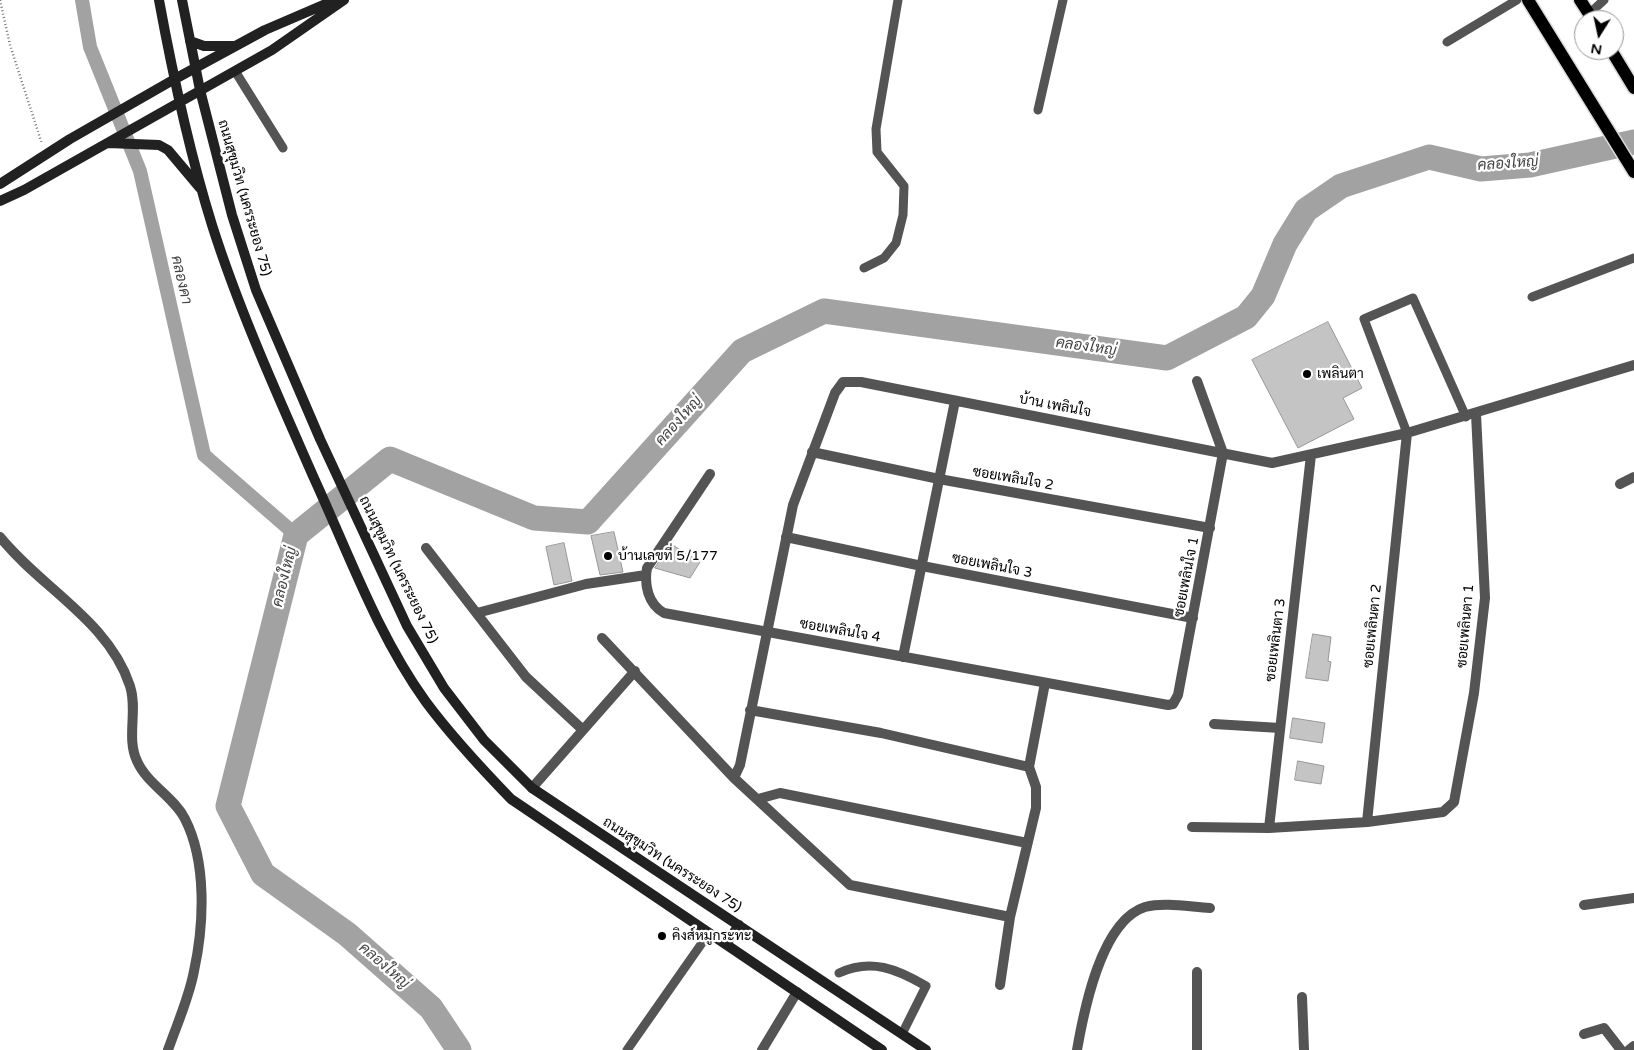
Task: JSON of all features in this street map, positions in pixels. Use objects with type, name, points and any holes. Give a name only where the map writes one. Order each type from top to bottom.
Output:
[{"type":"main road","points":[[1528,0],[1634,172]]},
{"type":"main road","points":[[1618,60],[1634,88]]},
{"type":"street","points":[[159,0],[173,80],[202,191],[241,306],[300,446],[385,635],[430,708],[462,749],[511,799],[882,1050]]},
{"type":"street","name":"ถนนสุขุมวิท (นครระยอง 75)","points":[[182,0],[200,90],[232,215],[256,290],[320,440],[407,626],[444,688],[484,740],[532,788],[926,1050]]},
{"type":"street","points":[[0,184],[70,139],[173,80],[265,30],[335,0]]},
{"type":"street","points":[[0,200],[24,190],[178,101],[272,50],[344,0]]},
{"type":"street","points":[[190,41],[204,46],[238,45]]},
{"type":"street","points":[[108,143],[159,145],[168,150],[202,191]]},
{"type":"street","name":"บ้าน เพลินใจ","points":[[812,452],[835,394],[843,382],[861,382],[1222,453],[1262,463],[1282,462],[1407,433],[1634,364]]},
{"type":"street","points":[[1197,381],[1222,453]]},
{"type":"street","points":[[903,657],[955,401]]},
{"type":"street","name":"ซอยเพลินตา 1","points":[[1367,822],[1443,812],[1450,808],[1456,797],[1472,703],[1485,598],[1471,415]]},
{"type":"street","name":"ซอยเพลินตา 2","points":[[1367,822],[1407,433]]},
{"type":"street","points":[[734,778],[740,765],[793,505],[812,452]]},
{"type":"street","name":"ซอยเพลินใจ 2","points":[[812,452],[939,479],[1210,528]]},
{"type":"street","name":"ซอยเพลินใจ 1","points":[[1173,704],[1178,695],[1210,528],[1222,453]]},
{"type":"street","name":"ซอยเพลินตา 3","points":[[1270,828],[1311,455]]},
{"type":"street","points":[[477,613],[586,584],[646,575],[650,561],[710,474]]},
{"type":"street","points":[[1620,484],[1634,477]]},
{"type":"street","points":[[0,537],[17,558],[95,627],[113,651],[130,686],[134,701],[133,745],[137,761],[184,817],[196,843],[202,887],[198,948],[187,996],[168,1050]]},
{"type":"street","name":"ซอยเพลินใจ 3","points":[[786,537],[922,566],[1193,618]]},
{"type":"street","points":[[426,548],[526,677],[583,730]]},
{"type":"street","name":"ซอยเพลินใจ 4","points":[[646,575],[649,597],[653,604],[664,613],[1161,705],[1173,704]]},
{"type":"street","points":[[602,638],[734,778],[850,885],[1010,917]]},
{"type":"street","points":[[532,788],[635,671]]},
{"type":"street","points":[[1000,985],[1010,917],[1037,796],[1028,767],[1045,683]]},
{"type":"street","points":[[750,710],[881,733],[1028,767]]},
{"type":"street","points":[[1214,724],[1280,728]]},
{"type":"street","points":[[758,799],[780,793],[1027,843]]},
{"type":"street","points":[[1192,827],[1270,828],[1367,822]]},
{"type":"street","points":[[1584,905],[1634,898]]},
{"type":"street","points":[[1077,1050],[1100,960],[1121,924],[1136,911],[1146,907],[1158,905],[1210,908]]},
{"type":"street","points":[[726,944],[739,925]]},
{"type":"street","points":[[1197,972],[1197,1050]]},
{"type":"street","points":[[762,1050],[797,992]]},
{"type":"street","points":[[1302,997],[1304,1050]]},
{"type":"street","points":[[1584,1034],[1604,1028],[1621,1050]]},
{"type":"street","points":[[1629,1050],[1634,1046]]},
{"type":"lane","points":[[864,268],[884,258],[896,243],[903,215],[904,186],[877,152],[876,129],[898,0]]},
{"type":"lane","points":[[1038,110],[1063,0]]},
{"type":"lane","points":[[1447,42],[1517,0]]},
{"type":"lane","points":[[1596,10],[1604,0]]},
{"type":"lane","points":[[235,71],[283,148]]},
{"type":"lane","points":[[1532,297],[1634,258]]},
{"type":"lane","points":[[1407,433],[1364,318],[1412,298],[1471,415]]},
{"type":"lane","points":[[627,1050],[709,933]]},
{"type":"lane","points":[[839,973],[862,965],[871,965],[901,971],[926,986],[902,1034]]},
{"type":"path","points":[[0,0],[10,45],[45,155]]},
{"type":"building","name":"เพลินตา","points":[[1328,322],[1362,388],[1343,398],[1354,419],[1298,448],[1252,360]]},
{"type":"building","name":"บ้านเลขที่ 5/177","points":[[614,532],[623,572],[600,575],[591,536]]},
{"type":"building","points":[[564,543],[572,581],[554,585],[546,547]]},
{"type":"building","points":[[671,544],[700,562],[690,578],[655,568]]},
{"type":"building","points":[[1313,634],[1331,637],[1328,661],[1331,662],[1328,681],[1306,678]]},
{"type":"building","points":[[1293,718],[1325,723],[1322,743],[1290,738]]},
{"type":"building","points":[[1298,761],[1324,766],[1321,784],[1295,780]]},
{"type":"waterway","name":"คลองคา","points":[[82,0],[90,47],[140,171],[204,455],[296,535]]},
{"type":"waterway","name":"คลองใหญ่","points":[[459,1050],[431,1008],[347,934],[263,874],[228,806],[296,535],[390,459],[534,518],[588,522],[742,351],[824,311],[1167,358],[1246,317],[1263,296],[1285,244],[1306,210],[1341,186],[1429,157],[1481,169],[1530,165],[1634,142]]},
{"type":"place","name":"เพลินตา","points":[[1307,374]]},
{"type":"place","name":"บ้านเลขที่ 5/177","points":[[608,556]]},
{"type":"place","name":"คิงส์หมูกระทะ","points":[[662,936]]}]
